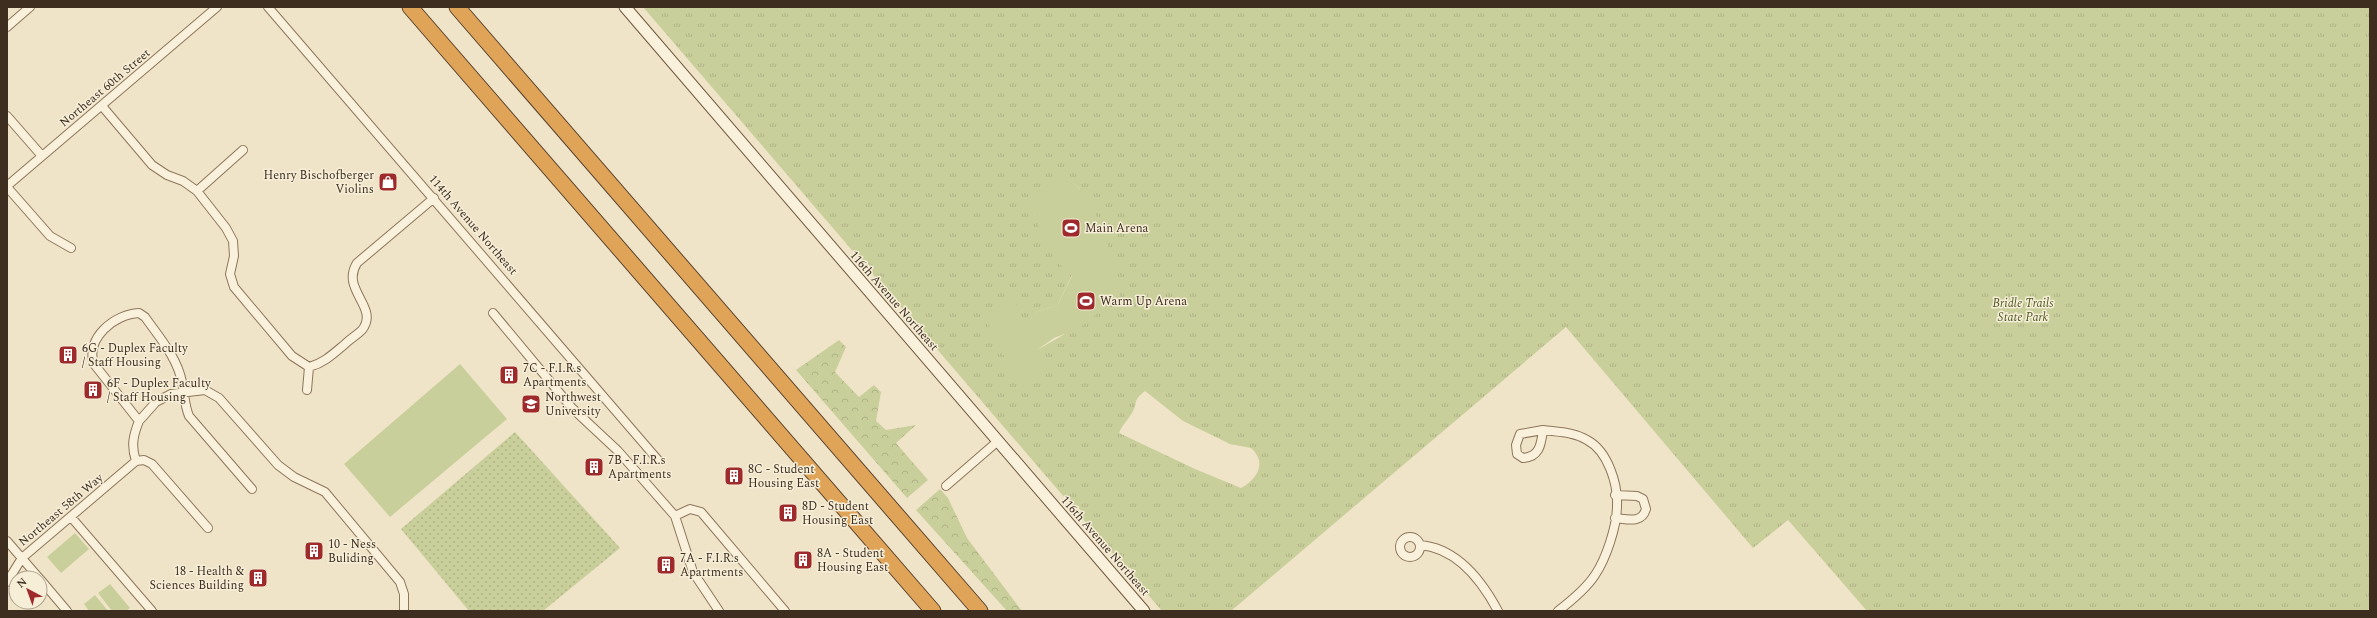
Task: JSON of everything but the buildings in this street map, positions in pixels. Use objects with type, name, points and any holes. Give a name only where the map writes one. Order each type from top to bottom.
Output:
[{"type":"highway","points":[[410,7],[933,611]]},
{"type":"highway","points":[[457,7],[980,611]]},
{"type":"street","points":[[7,27],[30,7]]},
{"type":"street","name":"Northeast 60th Street","points":[[7,186],[217,7]]},
{"type":"street","name":"114th Avenue Northeast","points":[[268,7],[658,460]]},
{"type":"street","name":"116th Avenue Northeast","points":[[625,7],[1144,611]]},
{"type":"street","points":[[102,106],[152,165],[167,175],[183,181],[198,191],[226,228],[233,241],[234,256],[230,274],[234,287],[292,356],[309,368]]},
{"type":"street","points":[[7,116],[42,156]]},
{"type":"street","points":[[198,191],[243,150]]},
{"type":"street","points":[[7,186],[50,236],[71,248]]},
{"type":"street","points":[[309,368],[322,364],[362,330],[367,320],[365,310],[352,281],[352,272],[357,264],[434,198]]},
{"type":"street","points":[[140,421],[94,364],[91,355],[92,344],[98,335],[108,326],[130,313],[139,313],[145,317],[176,364],[184,391],[185,407],[189,416],[252,489]]},
{"type":"street","points":[[493,313],[572,408],[618,451],[675,516],[693,572],[719,611]]},
{"type":"street","points":[[307,390],[309,368]]},
{"type":"street","points":[[208,528],[152,464],[144,460],[136,461],[132,448],[134,436],[140,421],[156,402],[171,394],[184,391],[205,390],[219,398],[278,465],[294,477],[325,492],[400,582],[404,594],[404,611]]},
{"type":"street","points":[[1543,430],[1576,434],[1589,440],[1599,449],[1613,477],[1617,506],[1608,549],[1595,576],[1575,597],[1558,611]]},
{"type":"street","points":[[946,486],[998,441]]},
{"type":"street","name":"Northeast 58th Way","points":[[7,582],[22,558],[136,461]]},
{"type":"street","points":[[1615,518],[1636,520],[1643,516],[1646,509],[1645,502],[1637,496],[1616,495]]},
{"type":"street","points":[[675,516],[690,509],[701,512],[784,611]]},
{"type":"street","points":[[71,517],[152,611]]},
{"type":"street","points":[[7,541],[32,570]]},
{"type":"street","points":[[1420,545],[1443,551],[1465,566],[1478,579],[1498,611]]},
{"type":"street","points":[[48,588],[67,611]]},
{"type":"green space","name":"Bridle Trails State Park","points":[[643,7],[2370,7],[2370,611],[1867,611],[1788,520],[1753,548],[1566,327],[1231,611],[1162,611]],"holes":[[[1068,179],[1079,188],[1109,256],[1065,334],[1037,350],[1014,301],[1025,324],[1038,311],[1057,306],[1072,275],[1069,274],[1035,217],[1033,203]],[[1145,391],[1183,421],[1230,444],[1251,448],[1259,459],[1256,475],[1241,488],[1195,469],[1119,433],[1134,409],[1138,398]]]},
{"type":"green space","points":[[1054,179],[1068,179],[1075,184],[1091,206],[1107,239],[1109,256],[1117,272],[1119,280],[1119,296],[1078,329],[1054,338],[1037,350],[1047,371],[1018,385],[984,315],[1014,300],[1025,323],[1038,311],[1057,306],[1072,276],[1053,255],[1036,221],[1033,204],[1035,195],[1040,188]]},
{"type":"green space","points":[[839,340],[846,347],[835,372],[859,397],[874,385],[881,392],[876,421],[886,430],[916,425],[896,443],[928,480],[907,498],[796,370]]},
{"type":"green space","points":[[460,364],[507,419],[390,517],[344,464]]},
{"type":"green space","points":[[515,432],[620,548],[543,611],[469,611],[401,529]]},
{"type":"green space","points":[[940,489],[948,498],[967,538],[1022,611],[1007,611],[916,510]]},
{"type":"green space","points":[[75,533],[89,549],[61,573],[47,557]]},
{"type":"green space","points":[[110,584],[130,608],[126,611],[112,611],[98,593]]},
{"type":"green space","points":[[95,595],[108,611],[89,611],[84,604]]},
{"type":"place","name":"Henry Bischofberger Violins","points":[[388,182]]},
{"type":"place","name":"Main Arena","points":[[1071,228]]},
{"type":"place","name":"Warm Up Arena","points":[[1086,301]]},
{"type":"place","name":"6G - Duplex Faculty / Staff Housing","points":[[68,355]]},
{"type":"place","name":"7C - F.I.R.s Apartments","points":[[509,375]]},
{"type":"place","name":"6F - Duplex Faculty / Staff Housing","points":[[93,390]]},
{"type":"place","name":"Northwest University","points":[[531,404]]},
{"type":"place","name":"7B - F.I.R.s Apartments","points":[[594,467]]},
{"type":"place","name":"8C - Student Housing East","points":[[734,476]]},
{"type":"place","name":"8D - Student Housing East","points":[[788,513]]},
{"type":"place","name":"10 - Ness Buliding","points":[[314,551]]},
{"type":"place","name":"8A - Student Housing East","points":[[803,560]]},
{"type":"place","name":"7A - F.I.R.s Apartments","points":[[666,565]]},
{"type":"place","name":"18 - Health & Sciences Building","points":[[258,578]]}]
